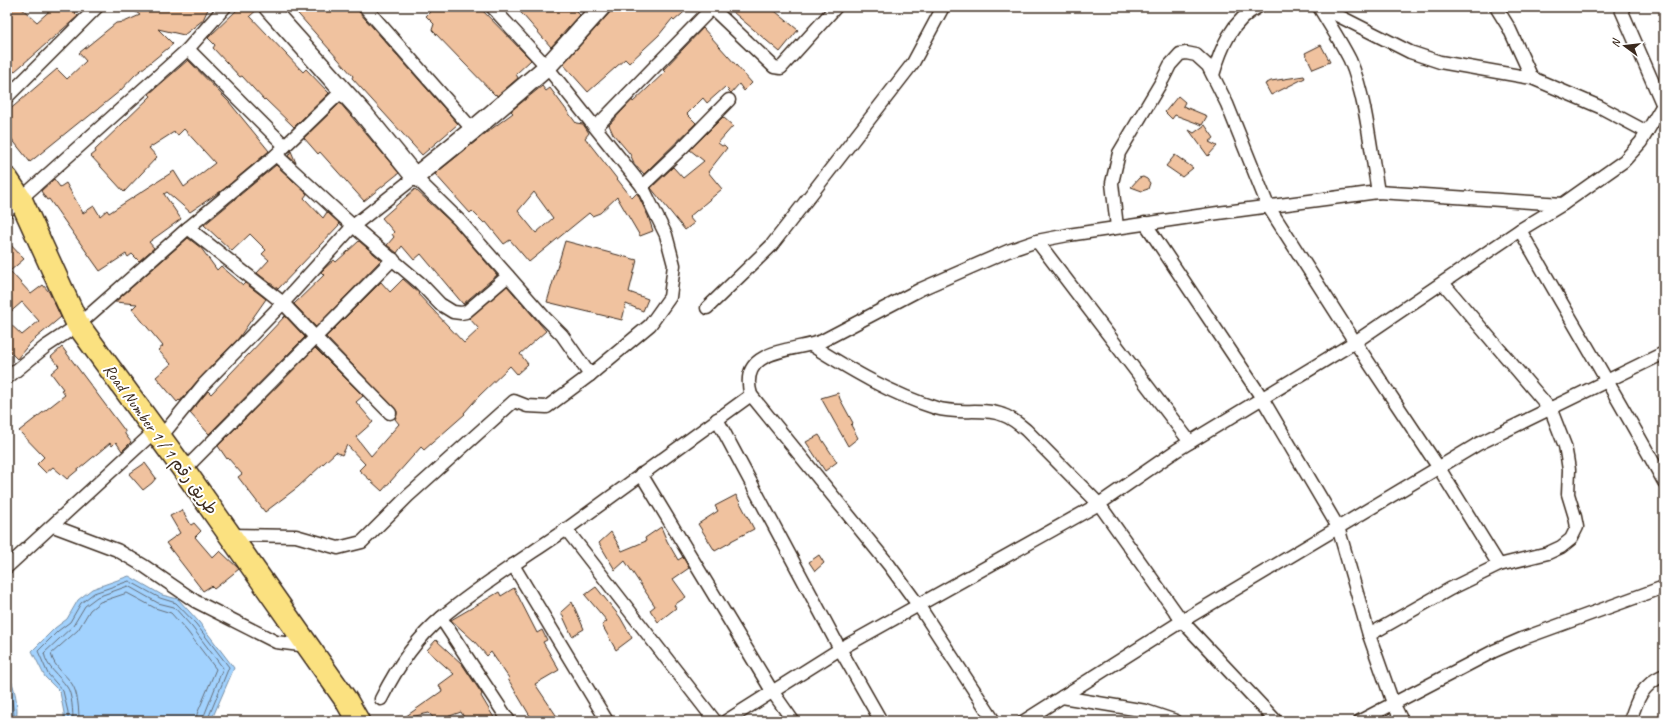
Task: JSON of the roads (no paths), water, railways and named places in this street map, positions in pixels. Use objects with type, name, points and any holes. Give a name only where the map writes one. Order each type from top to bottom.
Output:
[{"type":"highway","name":"Road Number 1 / طريق رقم 1","points":[[7,179],[14,205],[78,325],[184,470],[308,646],[358,721]]},
{"type":"street","points":[[7,97],[97,7]]},
{"type":"street","points":[[14,205],[188,50],[225,7]]},
{"type":"street","points":[[268,7],[385,138],[415,177],[459,220],[545,318],[562,335],[590,375]]},
{"type":"street","points":[[365,7],[473,130]]},
{"type":"street","points":[[230,536],[296,536],[338,548],[362,542],[408,496],[514,401],[527,406],[547,407],[590,375],[650,325],[670,297],[674,265],[666,235],[642,186],[547,66],[492,7]]},
{"type":"street","points":[[7,567],[158,434],[204,384],[283,303],[353,226],[473,130],[547,66],[601,7]]},
{"type":"street","points":[[596,127],[712,8],[774,67],[781,68],[836,7]]},
{"type":"street","points":[[707,308],[772,246],[913,63],[943,7]]},
{"type":"street","points":[[1212,75],[1223,45],[1230,33],[1240,20],[1258,7]]},
{"type":"street","points":[[1320,7],[1423,57],[1440,62],[1532,78],[1600,107],[1647,132]]},
{"type":"street","points":[[1320,7],[1350,60],[1355,75],[1362,101],[1378,192]]},
{"type":"street","points":[[1496,7],[1509,28],[1532,78]]},
{"type":"street","points":[[726,721],[840,649],[1099,504],[1190,442],[1355,342],[1520,230],[1563,204],[1624,162],[1634,152],[1663,106],[1620,7]]},
{"type":"street","points":[[188,50],[285,146]]},
{"type":"street","points":[[1117,227],[1112,183],[1119,153],[1170,65],[1180,54],[1191,53],[1203,60],[1208,66],[1227,104],[1268,206],[1355,342],[1439,468],[1499,565]]},
{"type":"street","points":[[7,378],[45,347],[78,325],[188,228],[276,155],[343,90]]},
{"type":"street","points":[[642,186],[729,100]]},
{"type":"street","points":[[276,155],[353,226],[420,283],[440,304],[453,312],[466,312],[475,306],[508,276]]},
{"type":"street","points":[[994,721],[919,606],[888,565],[751,395],[748,386],[749,373],[758,361],[775,352],[811,345],[839,334],[921,290],[1008,250],[1037,241],[1117,227],[1378,192],[1563,204]]},
{"type":"street","points":[[1145,223],[1262,398],[1338,527],[1369,635],[1393,703],[1402,721]]},
{"type":"street","points":[[188,228],[283,303],[390,414]]},
{"type":"street","points":[[1520,230],[1664,482]]},
{"type":"street","points":[[1037,241],[1190,442]]},
{"type":"street","points":[[184,470],[393,259]]},
{"type":"street","points":[[1369,635],[1443,592],[1499,565],[1555,550],[1567,543],[1576,530],[1577,522],[1568,490],[1568,457],[1551,410],[1443,282]]},
{"type":"street","points":[[811,345],[861,376],[912,400],[938,409],[965,412],[995,412],[1004,415],[1026,430],[1099,504],[1182,621],[1276,721]]},
{"type":"street","points":[[1024,721],[1182,621],[1478,444],[1551,410],[1606,380],[1664,353]]},
{"type":"street","points":[[381,699],[393,676],[404,660],[441,618],[751,395]]},
{"type":"street","points":[[717,419],[840,649],[881,721]]},
{"type":"street","points":[[641,474],[772,691],[793,721]]},
{"type":"street","points":[[53,526],[117,550],[144,566],[195,602],[276,642],[308,646]]},
{"type":"street","points":[[566,528],[715,721]]},
{"type":"street","points":[[513,565],[608,721]]},
{"type":"street","points":[[1360,721],[1494,651],[1524,638],[1664,587]]},
{"type":"street","points":[[441,618],[509,721]]},
{"type":"street","points":[[1630,721],[1640,694],[1648,684],[1664,675]]},
{"type":"street","points":[[1062,697],[1146,711],[1176,721]]},
{"type":"water","points":[[129,576],[162,595],[178,599],[199,622],[234,668],[211,721],[64,721],[60,692],[45,677],[32,651],[55,628],[67,619],[78,600],[92,589]]},
{"type":"water","points":[[7,674],[10,678],[16,696],[16,721],[7,721]]}]
